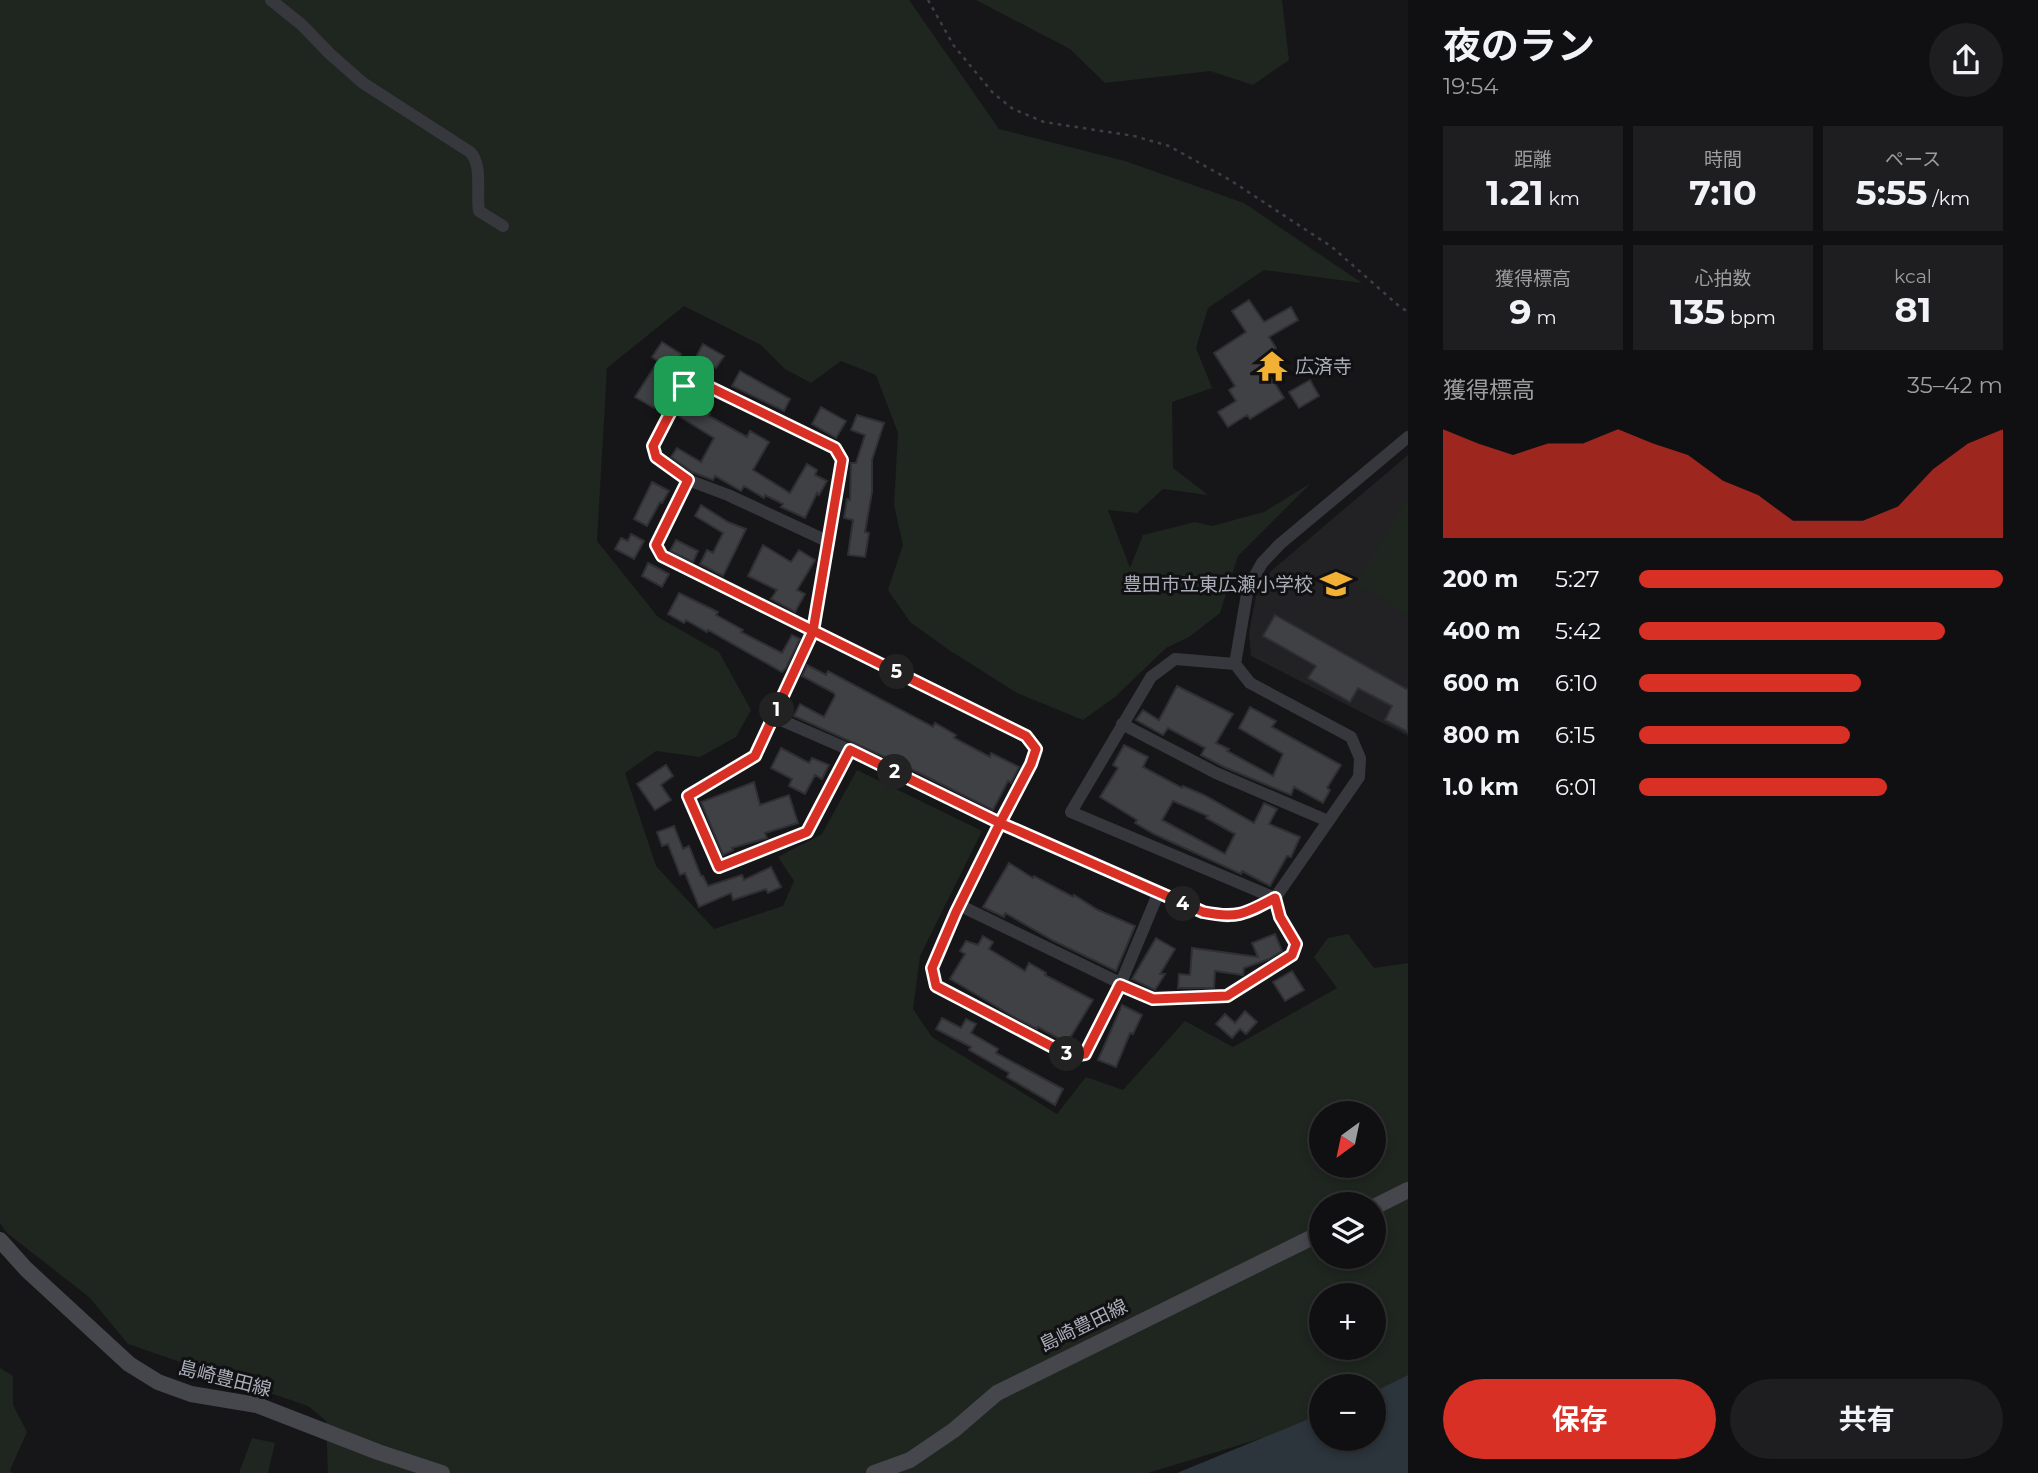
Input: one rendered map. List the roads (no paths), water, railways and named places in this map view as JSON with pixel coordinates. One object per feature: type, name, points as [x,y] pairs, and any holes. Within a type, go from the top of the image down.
[{"type":"main road","points":[[1386,1201],[1408,1190]]},
{"type":"main road","name":"島崎豊田線","points":[[874,1473],[910,1460],[954,1430],[1007,1387],[1309,1239]]},
{"type":"main road","name":"島崎豊田線","points":[[0,1240],[26,1269],[129,1364],[158,1382],[191,1394],[257,1405],[377,1452],[442,1473]]},
{"type":"street","points":[[271,0],[302,24],[363,83],[470,152],[475,157],[477,166],[480,211],[503,226]]},
{"type":"street","points":[[827,541],[728,495],[688,480],[656,457],[653,446],[684,386],[695,380],[835,448],[842,460],[813,631],[774,717],[755,756],[688,796],[719,867],[807,832],[850,750]]},
{"type":"street","points":[[1235,664],[1248,588],[1262,563],[1280,544],[1408,437]]},
{"type":"street","points":[[688,480],[656,545],[662,556],[1026,736],[1036,749],[932,968],[936,986],[1070,1056],[1085,1054],[1120,985],[1158,894]]},
{"type":"street","points":[[774,717],[1158,894],[1203,912],[1227,917],[1250,911],[1275,898],[1359,777],[1360,758],[1351,737],[1250,683],[1235,664],[1175,659],[1151,677],[1071,812],[1275,898]]},
{"type":"street","points":[[1122,724],[1216,773],[1328,821]]},
{"type":"street","points":[[961,906],[1153,999],[1227,996],[1292,955],[1296,944],[1280,917],[1275,898]]},
{"type":"place","name":"広済寺","points":[[1272,366]]},
{"type":"place","name":"豊田市立東広瀬小学校","points":[[1336,584]]}]
